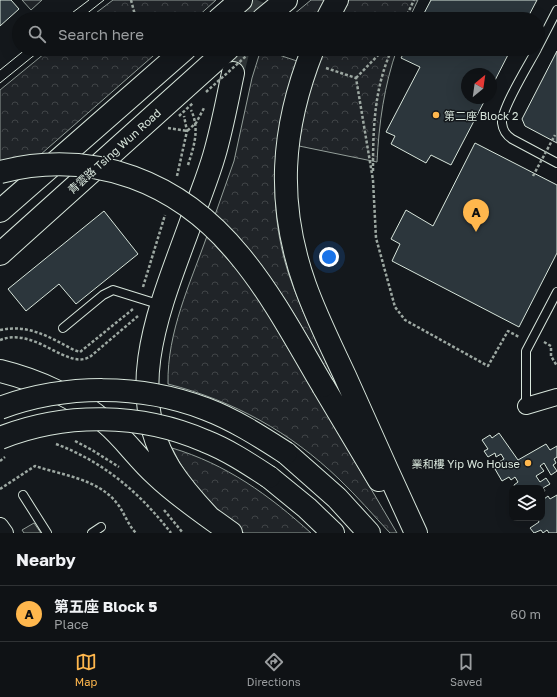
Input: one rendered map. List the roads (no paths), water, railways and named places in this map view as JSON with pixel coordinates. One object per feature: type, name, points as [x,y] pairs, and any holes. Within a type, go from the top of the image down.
[{"type":"main road","points":[[227,12],[240,0]]},
{"type":"main road","points":[[271,12],[286,0]]},
{"type":"main road","points":[[330,12],[337,0]]},
{"type":"main road","points":[[0,211],[177,56]]},
{"type":"main road","name":"青雲路 Tsing Wun Road","points":[[0,254],[220,56]]},
{"type":"main road","points":[[309,57],[297,94],[287,145],[285,188],[290,234],[298,263],[314,309],[414,533]]},
{"type":"main road","points":[[208,516],[186,492],[163,456],[152,424],[147,386],[148,365],[154,303],[214,156],[233,73]]},
{"type":"main road","points":[[0,172],[41,165],[90,166],[124,174],[152,184],[190,207],[222,235],[258,279],[275,305],[366,459],[414,533]]},
{"type":"main road","points":[[0,371],[13,374],[55,391],[106,423],[155,475],[231,533]]},
{"type":"main road","points":[[0,408],[40,397],[75,392],[110,390],[144,393],[175,400],[207,410],[243,427],[286,454],[337,498],[369,533]]},
{"type":"main road","points":[[0,438],[36,427],[68,421],[102,419],[142,422],[176,430],[206,441],[230,453],[269,477],[307,508],[333,533]]},
{"type":"street","points":[[526,406],[557,397]]},
{"type":"street","points":[[0,526],[5,533]]},
{"type":"lane","points":[[545,33],[557,10]]},
{"type":"lane","points":[[533,56],[505,110],[502,124],[507,135],[512,139],[557,162]]},
{"type":"lane","points":[[63,328],[103,295],[113,290],[154,303]]},
{"type":"lane","points":[[526,406],[526,351],[557,292]]},
{"type":"lane","points":[[23,495],[47,533]]},
{"type":"lane","points":[[92,533],[101,527]]},
{"type":"tunnel","points":[[252,12],[257,0]]},
{"type":"tunnel","points":[[233,73],[237,56]]},
{"type":"tram line","points":[[73,12],[89,0]]},
{"type":"tram line","points":[[89,12],[104,0]]},
{"type":"tram line","points":[[0,70],[17,56]]},
{"type":"tram line","points":[[0,83],[33,56]]},
{"type":"place","name":"第二座 Block 2","points":[[436,115]]},
{"type":"place","name":"第五座 Block 5","points":[[476,232]]},
{"type":"place","name":"業和樓 Yip Wo House","points":[[528,463]]}]
